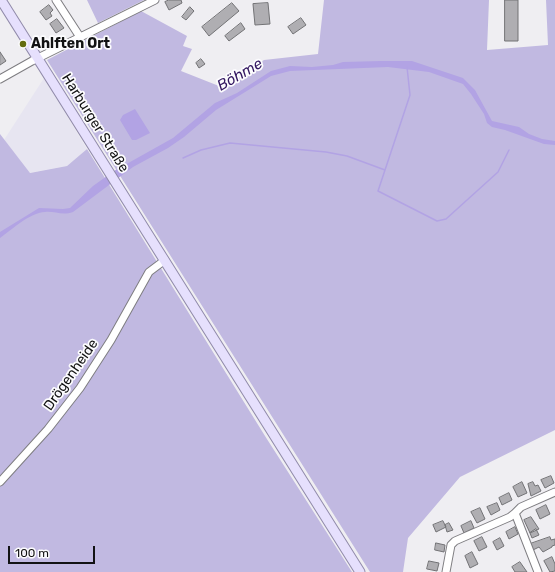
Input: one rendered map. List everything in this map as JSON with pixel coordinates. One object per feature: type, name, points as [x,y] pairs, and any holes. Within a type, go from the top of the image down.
[{"type":"main road","name":"Harburger Straße","points":[[1,0],[360,572]]},
{"type":"street","points":[[56,0],[80,37]]},
{"type":"street","points":[[0,79],[38,58],[155,0]]},
{"type":"street","name":"Drögenheide","points":[[0,482],[48,429],[80,388],[111,340],[149,272],[165,260]]},
{"type":"street","points":[[446,572],[450,545],[455,541],[510,517],[521,507],[555,492]]},
{"type":"street","points":[[515,513],[538,572]]},
{"type":"shaded area","points":[[87,0],[144,0],[98,23]]},
{"type":"shaded area","points":[[324,0],[489,0],[487,50],[548,45],[546,0],[555,0],[555,430],[460,477],[408,538],[403,572],[370,572],[47,60],[141,11],[187,36],[183,46],[192,49],[181,71],[224,88],[264,60],[318,54]]},
{"type":"shaded area","points":[[412,61],[463,78],[475,90],[492,121],[519,127],[529,134],[542,139],[555,141],[555,145],[544,144],[492,127],[487,123],[484,114],[463,84],[429,72],[388,67],[290,71],[271,76],[216,110],[184,137],[168,148],[133,167],[73,212],[65,214],[45,212],[33,215],[0,238],[0,232],[39,208],[70,208],[93,186],[114,171],[173,138],[215,103],[237,93],[271,71],[290,66],[312,67],[333,65],[343,62]]},
{"type":"shaded area","points":[[44,78],[87,149],[67,166],[29,173],[4,140]]},
{"type":"shaded area","points":[[135,109],[150,133],[136,140],[132,140],[120,120],[123,115]]},
{"type":"shaded area","points":[[0,134],[30,173],[67,166],[87,149],[265,436],[352,572],[0,572]]},
{"type":"building","points":[[169,0],[181,0],[182,3],[169,10],[165,2]]},
{"type":"building","points":[[505,0],[518,0],[518,41],[505,41]]},
{"type":"building","points":[[232,3],[239,11],[209,36],[202,27]]},
{"type":"building","points":[[268,3],[270,24],[255,25],[253,4]]},
{"type":"building","points":[[49,5],[53,10],[50,13],[52,16],[46,20],[40,12]]},
{"type":"building","points":[[190,7],[194,11],[186,20],[182,17]]},
{"type":"building","points":[[301,18],[306,25],[293,34],[288,27]]},
{"type":"building","points":[[57,19],[64,28],[56,33],[50,24]]},
{"type":"building","points":[[241,23],[245,29],[229,41],[225,36]]},
{"type":"building","points":[[0,52],[6,61],[0,65]]},
{"type":"building","points":[[201,59],[205,64],[199,68],[196,63]]},
{"type":"building","points":[[551,476],[554,483],[545,488],[541,480]]},
{"type":"building","points":[[522,482],[527,493],[518,497],[513,487]]},
{"type":"building","points":[[533,482],[535,486],[538,485],[541,491],[531,496],[528,484]]},
{"type":"building","points":[[509,493],[512,500],[502,505],[499,498]]},
{"type":"building","points":[[497,503],[500,510],[491,515],[487,507]]},
{"type":"building","points":[[546,505],[550,514],[540,519],[536,510]]},
{"type":"building","points":[[480,508],[485,519],[477,523],[471,512]]},
{"type":"building","points":[[531,517],[539,529],[530,533],[524,520]]},
{"type":"building","points":[[443,521],[446,527],[436,532],[433,525]]},
{"type":"building","points":[[471,521],[474,528],[464,533],[461,526]]},
{"type":"building","points":[[449,523],[453,530],[447,532],[445,525]]},
{"type":"building","points":[[515,527],[518,534],[509,539],[506,532]]},
{"type":"building","points":[[536,529],[539,535],[532,538],[530,533]]},
{"type":"building","points":[[482,537],[487,547],[479,551],[474,541]]},
{"type":"building","points":[[550,537],[551,540],[555,539],[555,545],[543,552],[539,547],[533,550],[530,544]]},
{"type":"building","points":[[500,538],[504,546],[497,550],[493,542]]},
{"type":"building","points":[[436,543],[445,545],[444,552],[435,550]]},
{"type":"building","points":[[472,552],[478,564],[470,568],[465,556]]},
{"type":"building","points":[[552,557],[555,564],[555,571],[550,572],[544,561]]},
{"type":"building","points":[[429,561],[439,563],[437,571],[427,569]]},
{"type":"building","points":[[520,562],[527,572],[515,572],[512,567]]},
{"type":"waterway","points":[[407,67],[410,95],[378,191],[437,221],[446,219],[498,172],[509,150]]},
{"type":"waterway","points":[[183,158],[201,150],[230,143],[326,152],[347,156],[385,170]]},
{"type":"place","name":"Ahlften Ort","points":[[23,44]]},
{"type":"water label","name":"Böhme","points":[[240,75]]}]
